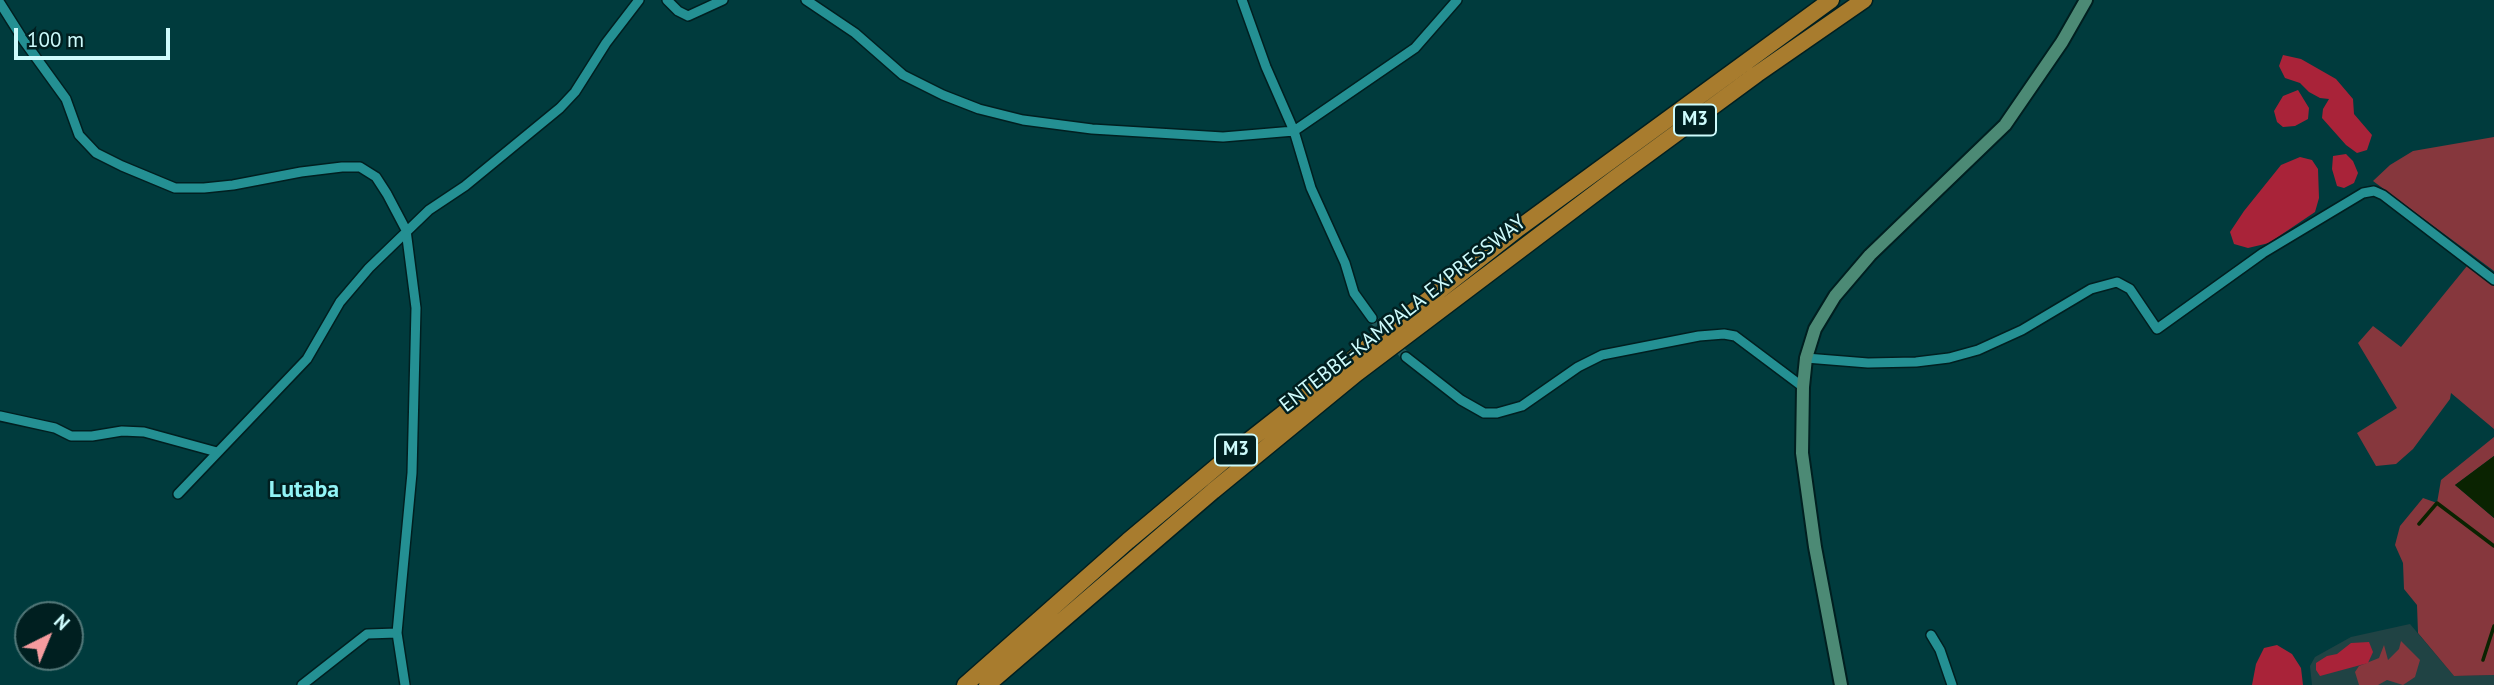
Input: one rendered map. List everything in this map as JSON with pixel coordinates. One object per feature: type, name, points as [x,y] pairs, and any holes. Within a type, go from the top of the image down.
[{"type":"highway","name":"ENTEBBE-KAMPALA EXPRESSWAY","points":[[965,685],[1138,532],[1233,453],[1519,228],[1831,0]]},
{"type":"highway","name":"ENTEBBE-KAMPALA EXPRESSWAY","points":[[987,685],[1213,491],[1357,373],[1614,179],[1864,0]]},
{"type":"main road","points":[[1841,685],[1805,490],[1802,453],[1806,358],[1815,329],[1847,281],[1885,240],[2005,125],[2062,42],[2086,0]]},
{"type":"street","points":[[178,494],[307,359],[340,302],[406,230],[501,158],[575,92],[639,0]]},
{"type":"street","points":[[667,0],[688,16],[723,0]]},
{"type":"street","points":[[806,0],[855,33],[903,75],[979,109],[1023,120],[1092,129],[1223,137],[1294,131],[1415,48],[1457,0]]},
{"type":"street","points":[[1242,0],[1266,67],[1294,131],[1311,188],[1345,263],[1354,292],[1372,318]]},
{"type":"street","points":[[0,3],[66,99],[79,135],[96,153],[135,172],[175,188],[233,185],[342,167],[360,167],[376,177],[406,230],[416,308],[412,473],[397,633],[405,685]]},
{"type":"street","points":[[1806,358],[1868,363],[1949,358],[1978,350],[2022,330],[2091,289],[2117,282],[2130,289],[2157,329],[2263,253],[2363,193],[2374,191],[2383,195],[2494,280]]},
{"type":"street","points":[[1406,357],[1461,400],[1484,413],[1497,413],[1522,406],[1578,367],[1602,355],[1699,336],[1735,336],[1803,387]]},
{"type":"street","points":[[0,416],[55,428],[71,436],[122,431],[144,432],[217,452]]},
{"type":"street","points":[[302,685],[367,634],[397,633]]},
{"type":"street","points":[[1931,635],[1940,650],[1952,685]]},
{"type":"shaded area","points":[[2283,55],[2301,59],[2336,79],[2353,99],[2354,114],[2372,135],[2367,150],[2357,153],[2346,145],[2322,118],[2323,109],[2329,99],[2320,98],[2300,83],[2285,78],[2279,66]]},
{"type":"shaded area","points":[[2298,90],[2309,108],[2308,119],[2295,126],[2283,127],[2277,122],[2274,111],[2283,96]]},
{"type":"shaded area","points":[[2494,137],[2494,271],[2373,181],[2390,165],[2413,151]]},
{"type":"shaded area","points":[[2346,154],[2353,161],[2358,173],[2354,183],[2344,188],[2337,186],[2332,169],[2333,156]]},
{"type":"shaded area","points":[[2300,157],[2312,160],[2318,169],[2319,198],[2315,212],[2269,243],[2248,248],[2234,244],[2230,232],[2244,211],[2281,165]]},
{"type":"shaded area","points":[[2467,266],[2494,285],[2494,429],[2451,393],[2450,399],[2413,449],[2396,464],[2376,466],[2357,433],[2397,408],[2358,343],[2373,326],[2401,347]]},
{"type":"shaded area","points":[[2494,437],[2494,456],[2455,485],[2494,518],[2494,675],[2454,676],[2418,633],[2417,605],[2404,589],[2403,563],[2395,545],[2400,526],[2423,498],[2437,503],[2441,480]]},
{"type":"shaded area","points":[[2494,456],[2494,518],[2455,485]]},
{"type":"shaded area","points":[[2410,624],[2454,676],[2494,675],[2494,685],[2312,685],[2310,666],[2315,657],[2351,637]]},
{"type":"shaded area","points":[[2401,641],[2420,660],[2415,677],[2403,685],[2387,680],[2378,685],[2359,685],[2355,672],[2359,666],[2379,658],[2384,645],[2388,660],[2399,649]]},
{"type":"shaded area","points":[[2369,642],[2373,652],[2368,663],[2320,676],[2316,670],[2316,663],[2327,656],[2337,654],[2351,643]]},
{"type":"shaded area","points":[[2277,645],[2292,654],[2301,668],[2303,685],[2252,685],[2256,664],[2264,648]]},
{"type":"waterway","points":[[2419,524],[2437,503],[2494,546]]},
{"type":"waterway","points":[[2483,660],[2494,626]]},
{"type":"tunnel","points":[[1372,318],[1406,357]]},
{"type":"district","name":"Lutaba","points":[[304,490]]}]
